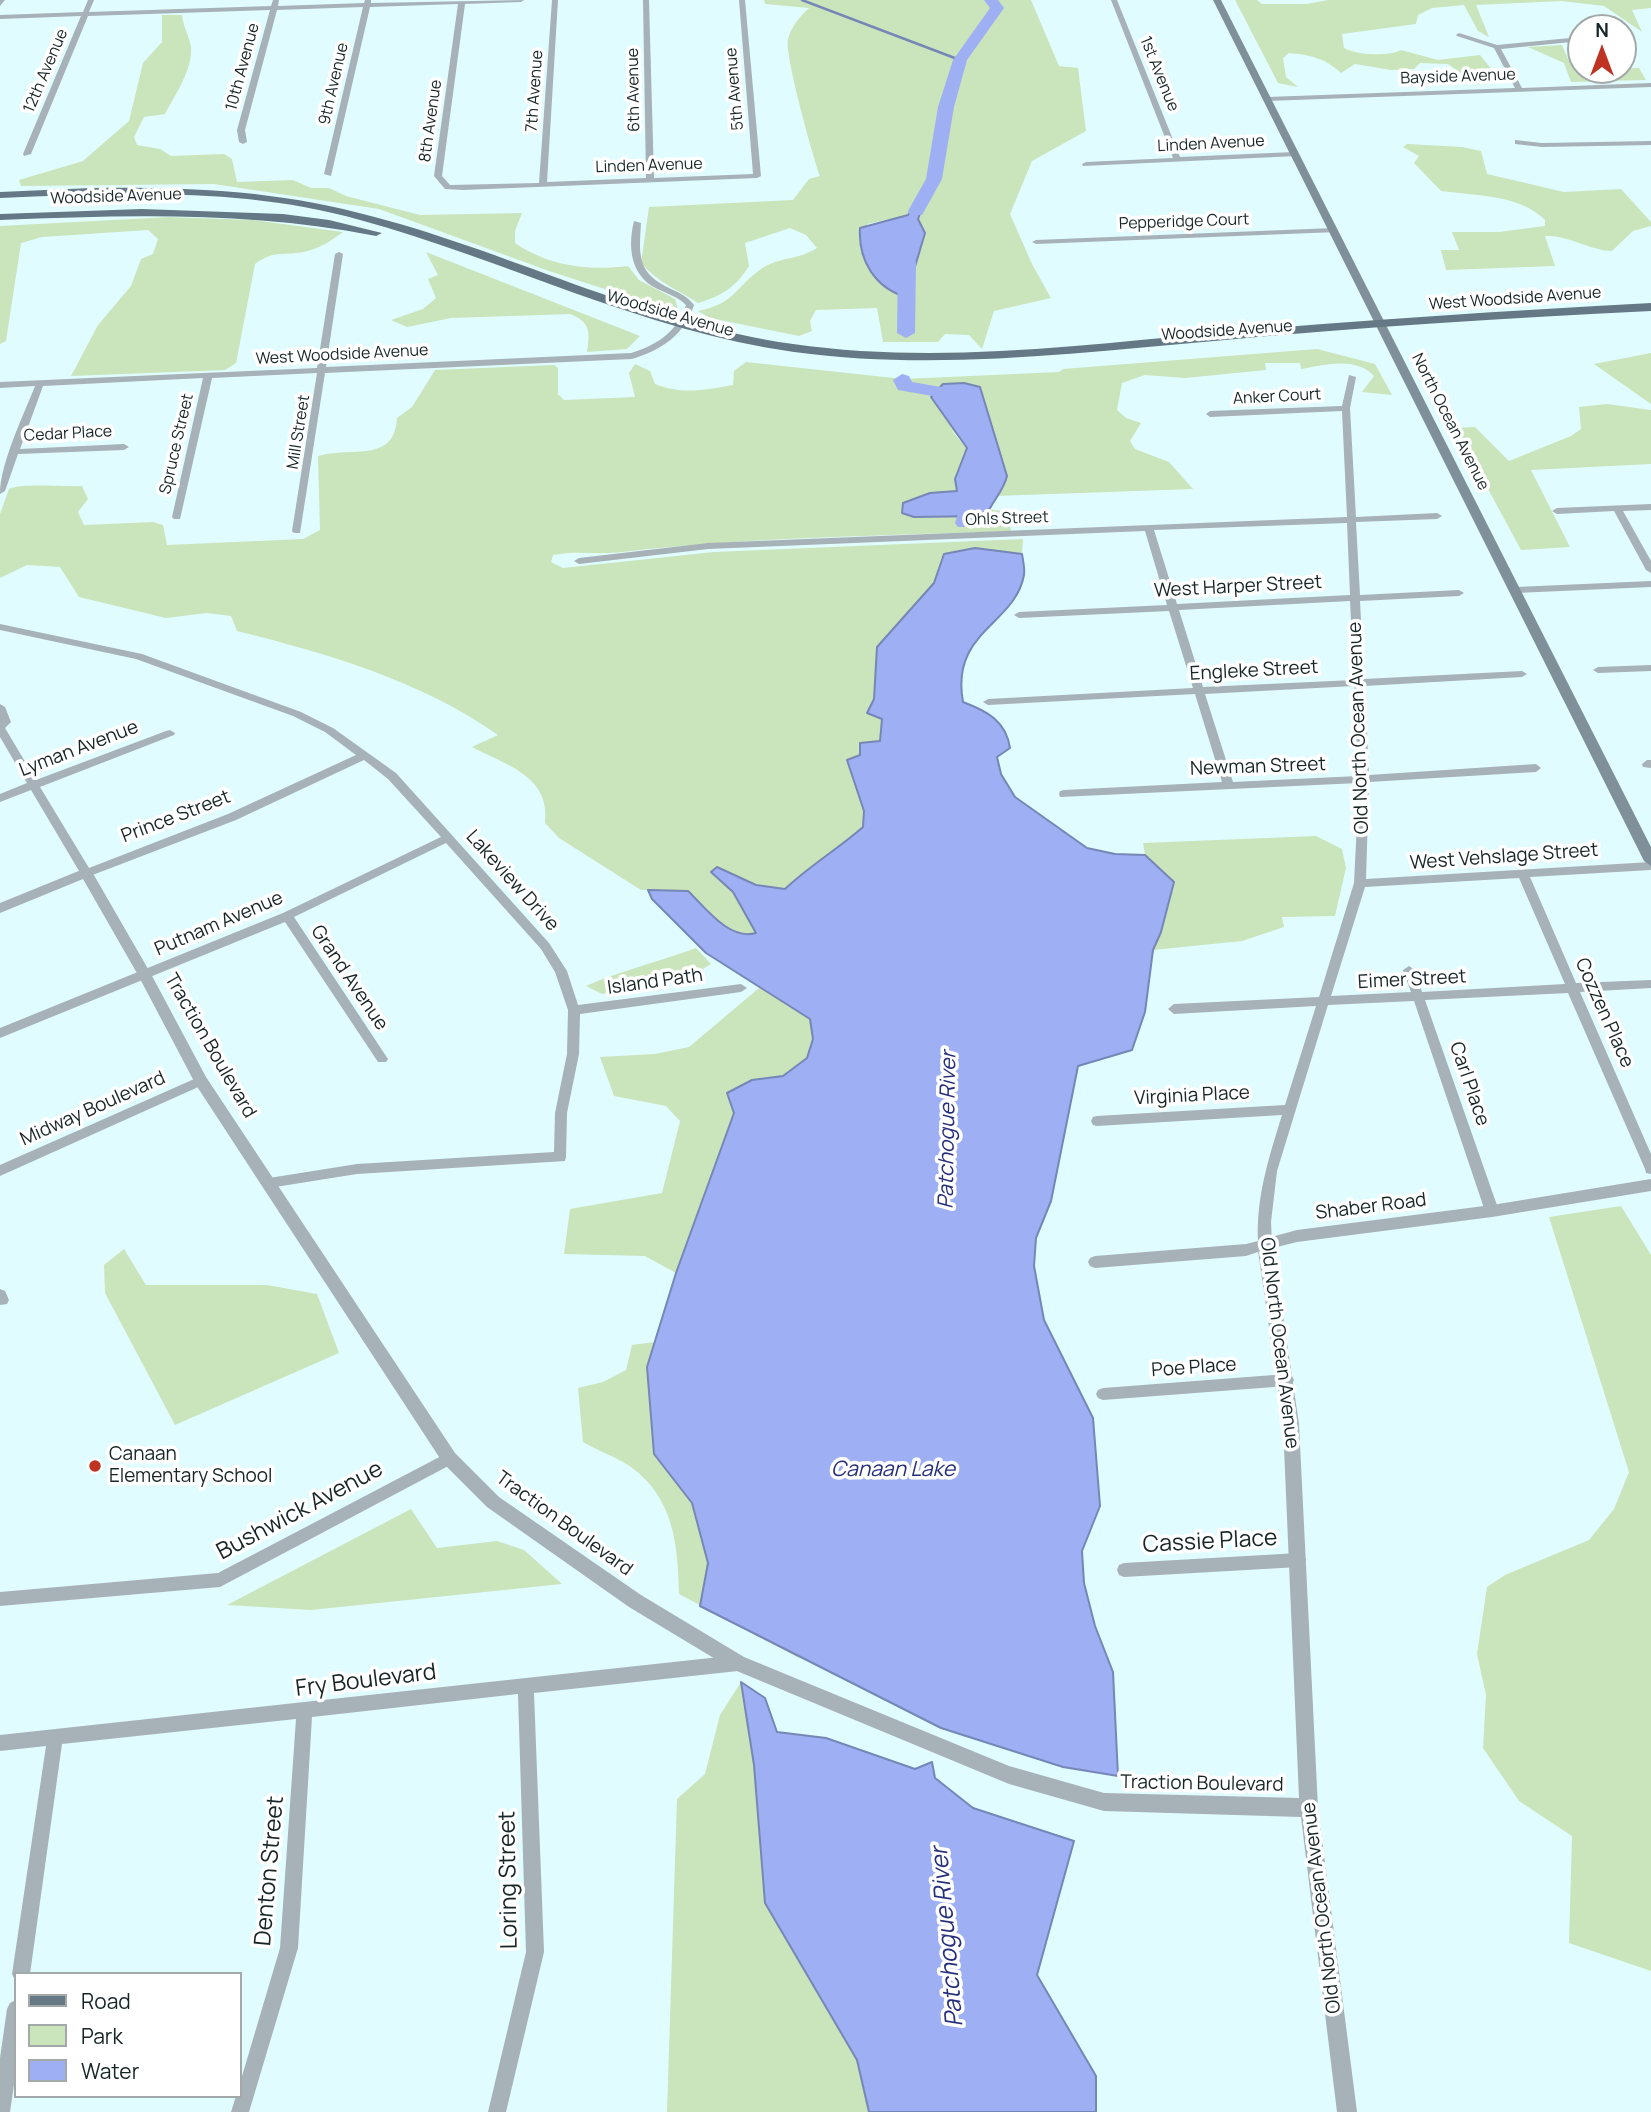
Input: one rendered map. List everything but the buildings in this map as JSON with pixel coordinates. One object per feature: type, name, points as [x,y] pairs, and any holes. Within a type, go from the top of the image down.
[{"type":"main road","name":"North Ocean Avenue","points":[[1217,0],[1651,863]]},
{"type":"main road","name":"Woodside Avenue","points":[[0,195],[166,190],[298,202],[386,224],[677,330]]},
{"type":"main road","name":"Woodside Avenue","points":[[0,217],[193,210],[261,214],[324,222],[414,243],[740,350],[803,360],[929,367],[1384,330]]},
{"type":"main road","name":"West Woodside Avenue","points":[[1384,330],[1651,307]]},
{"type":"main road","name":"West Woodside Avenue","points":[[1384,330],[1651,316]]},
{"type":"street","name":"12th Avenue","points":[[27,154],[91,0]]},
{"type":"street","points":[[179,12],[183,0]]},
{"type":"street","points":[[0,17],[179,12],[275,4],[521,0]]},
{"type":"street","name":"7th Avenue","points":[[543,184],[555,0]]},
{"type":"street","name":"6th Avenue","points":[[646,0],[650,180]]},
{"type":"street","name":"5th Avenue","points":[[742,0],[757,176]]},
{"type":"street","name":"1st Avenue","points":[[1114,0],[1177,159]]},
{"type":"street","name":"8th Avenue","points":[[462,1],[438,176],[447,187],[543,184]]},
{"type":"street","name":"9th Avenue","points":[[328,174],[367,3]]},
{"type":"street","name":"10th Avenue","points":[[243,142],[240,133],[275,4]]},
{"type":"street","points":[[1459,35],[1497,47],[1567,40]]},
{"type":"street","points":[[1497,47],[1519,89]]},
{"type":"street","name":"Bayside Avenue","points":[[1266,99],[1651,85]]},
{"type":"street","points":[[1518,142],[1542,145],[1651,142]]},
{"type":"street","name":"Linden Avenue","points":[[1086,164],[1294,154]]},
{"type":"street","name":"Linden Avenue","points":[[543,184],[757,176]]},
{"type":"street","points":[[636,223],[635,261],[644,279],[687,301],[689,309],[677,330]]},
{"type":"street","name":"Pepperidge Court","points":[[1036,242],[1334,230]]},
{"type":"street","name":"Mill Street","points":[[298,531],[339,254]]},
{"type":"street","name":"West Woodside Avenue","points":[[0,385],[622,358],[649,351],[677,330]]},
{"type":"street","name":"Spruce Street","points":[[177,517],[208,377]]},
{"type":"street","name":"Old North Ocean Avenue","points":[[1347,2112],[1309,1808],[1299,1560],[1287,1380],[1272,1310],[1265,1244],[1266,1201],[1289,1110],[1360,883],[1364,780],[1354,520],[1346,408],[1352,377]]},
{"type":"street","points":[[0,491],[40,383]]},
{"type":"street","name":"Anker Court","points":[[1210,414],[1346,408]]},
{"type":"street","name":"Cedar Place","points":[[13,452],[124,447]]},
{"type":"street","points":[[1557,511],[1651,507]]},
{"type":"street","points":[[1617,509],[1651,570]]},
{"type":"street","name":"Ohls Street","points":[[579,561],[708,546],[1149,530],[1437,516]]},
{"type":"street","points":[[1149,530],[1228,784]]},
{"type":"street","points":[[1516,590],[1651,584]]},
{"type":"street","name":"West Harper Street","points":[[1019,615],[1458,593]]},
{"type":"street","name":"Lakeview Drive","points":[[0,627],[138,656],[298,714],[329,730],[392,776],[545,946],[561,971],[573,1010],[573,1054],[561,1113],[560,1157],[357,1169],[269,1183]]},
{"type":"street","points":[[1598,670],[1651,668]]},
{"type":"street","name":"Engleke Street","points":[[988,702],[1522,674]]},
{"type":"street","name":"Traction Boulevard","points":[[0,707],[7,717],[0,728],[145,974],[201,1081],[449,1458],[493,1502],[635,1601],[738,1663],[1009,1775],[1104,1802],[1309,1808]]},
{"type":"street","name":"Lyman Avenue","points":[[0,798],[170,733]]},
{"type":"street","name":"Prince Street","points":[[0,908],[232,817],[364,756]]},
{"type":"street","name":"Newman Street","points":[[1065,794],[1228,784],[1364,780],[1536,768]]},
{"type":"street","name":"Putnam Avenue","points":[[0,1033],[287,916],[448,838]]},
{"type":"street","name":"West Vehslage Street","points":[[1360,883],[1424,881],[1651,863]]},
{"type":"street","name":"Cozzen Place","points":[[1522,872],[1651,1169]]},
{"type":"street","name":"Grand Avenue","points":[[287,916],[382,1059]]},
{"type":"street","name":"Carl Place","points":[[1409,970],[1492,1211]]},
{"type":"street","name":"Eimer Street","points":[[1174,1009],[1651,984]]},
{"type":"street","name":"Island Path","points":[[573,1010],[741,988]]},
{"type":"street","name":"Midway Boulevard","points":[[0,1171],[201,1081]]},
{"type":"street","name":"Virginia Place","points":[[1097,1121],[1289,1110]]},
{"type":"street","name":"Shaber Road","points":[[1095,1262],[1246,1250],[1297,1236],[1492,1211],[1651,1185]]},
{"type":"street","name":"Poe Place","points":[[1103,1394],[1287,1380]]},
{"type":"street","name":"Bushwick Avenue","points":[[0,1599],[220,1580],[449,1458]]},
{"type":"street","name":"Cassie Place","points":[[1124,1570],[1299,1560]]},
{"type":"street","name":"Fry Boulevard","points":[[0,1743],[738,1663]]},
{"type":"street","name":"Loring Street","points":[[497,2112],[535,1952],[526,1685]]},
{"type":"street","name":"Denton Street","points":[[240,2112],[289,1948],[304,1711]]},
{"type":"street","points":[[21,1972],[55,1738]]},
{"type":"street","points":[[1,2112],[14,2023]]},
{"type":"green space","points":[[764,0],[1031,0],[1059,66],[1078,68],[1086,131],[1032,161],[1010,214],[1032,264],[1051,298],[994,311],[982,349],[969,335],[945,334],[938,342],[883,342],[877,308],[816,310],[810,321],[812,331],[799,336],[710,318],[698,311],[720,304],[768,265],[817,248],[806,235],[790,228],[745,243],[749,266],[739,280],[728,290],[698,303],[660,280],[641,263],[649,207],[793,200],[809,179],[820,176],[800,106],[788,48],[791,30],[809,8],[765,4]],"holes":[[[931,184],[917,219],[912,281],[867,224],[908,215]]]},
{"type":"green space","points":[[1235,0],[1257,0],[1262,4],[1307,4],[1328,0],[1651,0],[1651,8],[1632,10],[1634,14],[1616,14],[1604,6],[1562,1],[1476,5],[1489,37],[1478,31],[1464,5],[1432,8],[1418,15],[1416,24],[1342,34],[1344,48],[1357,52],[1388,54],[1401,50],[1438,60],[1480,55],[1502,82],[1476,84],[1448,64],[1420,63],[1414,69],[1391,70],[1355,64],[1341,73],[1317,58],[1289,53],[1283,58],[1286,77],[1298,87],[1278,83]]},
{"type":"green space","points":[[162,15],[182,15],[191,55],[182,82],[165,114],[144,117],[134,137],[137,145],[160,149],[171,156],[224,154],[232,159],[237,182],[293,180],[311,188],[329,188],[346,196],[420,215],[522,213],[515,231],[515,243],[541,257],[569,265],[599,268],[628,266],[639,280],[675,299],[679,313],[549,271],[379,209],[214,184],[21,186],[19,180],[83,161],[129,121],[143,63],[162,42]]},
{"type":"green space","points":[[1562,45],[1567,57],[1567,71],[1564,63],[1528,47]]},
{"type":"green space","points":[[1637,68],[1639,68],[1646,80],[1637,80]]},
{"type":"green space","points":[[1407,144],[1462,147],[1481,151],[1487,174],[1564,192],[1621,189],[1651,222],[1651,226],[1633,231],[1612,251],[1545,236],[1555,266],[1446,270],[1441,250],[1459,250],[1452,232],[1499,232],[1545,226],[1545,220],[1535,211],[1510,201],[1441,191],[1414,163],[1419,156],[1403,147]]},
{"type":"green space","points":[[170,217],[253,220],[343,232],[314,249],[273,255],[255,264],[236,363],[225,370],[71,376],[98,325],[131,286],[141,259],[153,254],[158,239],[148,230],[42,237],[21,243],[6,341],[0,344],[0,226]]},
{"type":"green space","points":[[426,252],[640,336],[627,349],[587,352],[588,329],[582,321],[570,314],[451,318],[407,327],[391,320],[423,309],[436,298],[428,279],[438,275]]},
{"type":"green space","points":[[1317,349],[1375,364],[1392,395],[1362,392],[1374,376],[1367,370],[1349,364],[1301,369],[1300,363],[1265,363],[1266,370],[1185,378],[1145,375],[1122,383],[1117,410],[1126,418],[1141,423],[1130,441],[1135,449],[1169,462],[1193,489],[995,496],[1005,484],[949,427],[967,449],[957,492],[930,493],[914,517],[986,516],[989,509],[1008,512],[1011,531],[767,540],[613,553],[553,555],[551,562],[563,568],[714,552],[1023,539],[1022,554],[975,548],[944,554],[934,583],[877,647],[874,699],[867,713],[882,719],[799,1658],[679,1594],[675,1541],[665,1508],[656,1493],[631,1467],[583,1442],[578,1388],[603,1382],[626,1370],[632,1345],[655,1342],[676,1273],[645,1256],[564,1254],[570,1209],[662,1193],[680,1121],[666,1106],[614,1096],[600,1057],[655,1054],[689,1047],[759,988],[706,953],[652,899],[648,890],[641,890],[559,838],[545,823],[545,807],[534,783],[512,767],[472,747],[498,735],[438,699],[339,659],[237,631],[231,616],[207,613],[166,618],[79,597],[60,567],[27,565],[0,578],[0,514],[9,489],[82,486],[88,499],[78,512],[84,525],[153,522],[163,525],[167,545],[303,539],[320,530],[318,456],[380,448],[394,432],[397,418],[412,407],[435,370],[554,365],[558,368],[558,394],[564,400],[635,397],[629,373],[635,364],[650,371],[655,384],[675,390],[694,390],[733,385],[734,371],[746,362],[903,379],[1059,372],[1063,369]]},
{"type":"green space","points":[[1651,353],[1651,404],[1594,364]]},
{"type":"green space","points":[[1607,404],[1651,410],[1651,464],[1531,470],[1570,547],[1521,550],[1455,428],[1475,427],[1509,461],[1571,436],[1581,429],[1579,407]]},
{"type":"green space","points":[[1316,836],[1342,849],[1346,868],[1335,916],[1282,917],[1284,927],[1242,941],[1153,950],[1161,932],[1174,882],[1145,855],[1143,843]]},
{"type":"green space","points":[[696,948],[711,964],[684,980],[602,994],[586,986],[613,975]]},
{"type":"green space","points":[[1621,1206],[1651,1255],[1651,1971],[1569,1943],[1572,1836],[1519,1801],[1483,1748],[1486,1695],[1477,1654],[1487,1587],[1505,1575],[1589,1540],[1614,1509],[1629,1472],[1549,1217]]},
{"type":"green space","points":[[124,1249],[146,1285],[267,1285],[317,1294],[339,1353],[175,1425],[105,1293],[104,1265]]},
{"type":"green space","points":[[411,1509],[437,1548],[497,1541],[524,1550],[562,1584],[311,1610],[227,1605]]},
{"type":"green space","points":[[741,1682],[754,1765],[765,1903],[857,2060],[869,2112],[667,2112],[677,1799],[705,1774],[720,1715]]},
{"type":"water","points":[[933,181],[918,219],[925,233],[906,297],[885,287],[871,271],[862,251],[860,228],[908,215]]},
{"type":"water","points":[[964,383],[980,387],[1007,476],[1003,486],[986,516],[914,517],[902,513],[903,503],[930,493],[957,491],[955,479],[967,448],[931,397],[943,384]]},
{"type":"water","name":"Canaan Lake","points":[[975,548],[1022,554],[1024,564],[1024,575],[1018,592],[1009,606],[974,644],[966,659],[962,678],[963,702],[994,718],[1008,739],[1010,748],[997,757],[1001,774],[1015,797],[1087,848],[1115,854],[1145,855],[1174,882],[1161,932],[1153,950],[1145,1012],[1132,1050],[1078,1066],[1051,1201],[1036,1238],[1034,1266],[1044,1320],[1093,1418],[1100,1506],[1082,1551],[1084,1583],[1095,1626],[1113,1672],[1118,1776],[1063,1767],[941,1728],[700,1606],[708,1563],[692,1503],[654,1454],[647,1367],[676,1273],[734,1113],[727,1093],[752,1080],[783,1076],[807,1058],[813,1039],[810,1019],[706,953],[652,899],[648,890],[688,891],[727,927],[736,932],[756,933],[733,892],[711,872],[717,867],[756,885],[785,889],[863,827],[864,811],[847,760],[860,755],[860,743],[880,741],[882,719],[867,713],[874,699],[877,647],[934,583],[944,554]]},
{"type":"water","points":[[741,1682],[765,1698],[777,1732],[826,1738],[915,1769],[932,1762],[935,1778],[973,1808],[1074,1841],[1037,1975],[1096,2076],[1096,2112],[869,2112],[857,2060],[765,1903],[754,1765]]},
{"type":"waterway","points":[[802,0],[960,60]]},
{"type":"waterway","name":"Patchogue River","points":[[916,211],[934,179],[946,107],[960,60],[997,8],[991,0]]},
{"type":"waterway","name":"Patchogue River","points":[[906,333],[907,262]]},
{"type":"waterway","name":"Patchogue River","points":[[902,380],[905,386],[951,394],[959,411]]},
{"type":"waterway","name":"Patchogue River","points":[[965,523],[978,482]]},
{"type":"place","name":"Canaan Elementary School","points":[[95,1466]]}]
